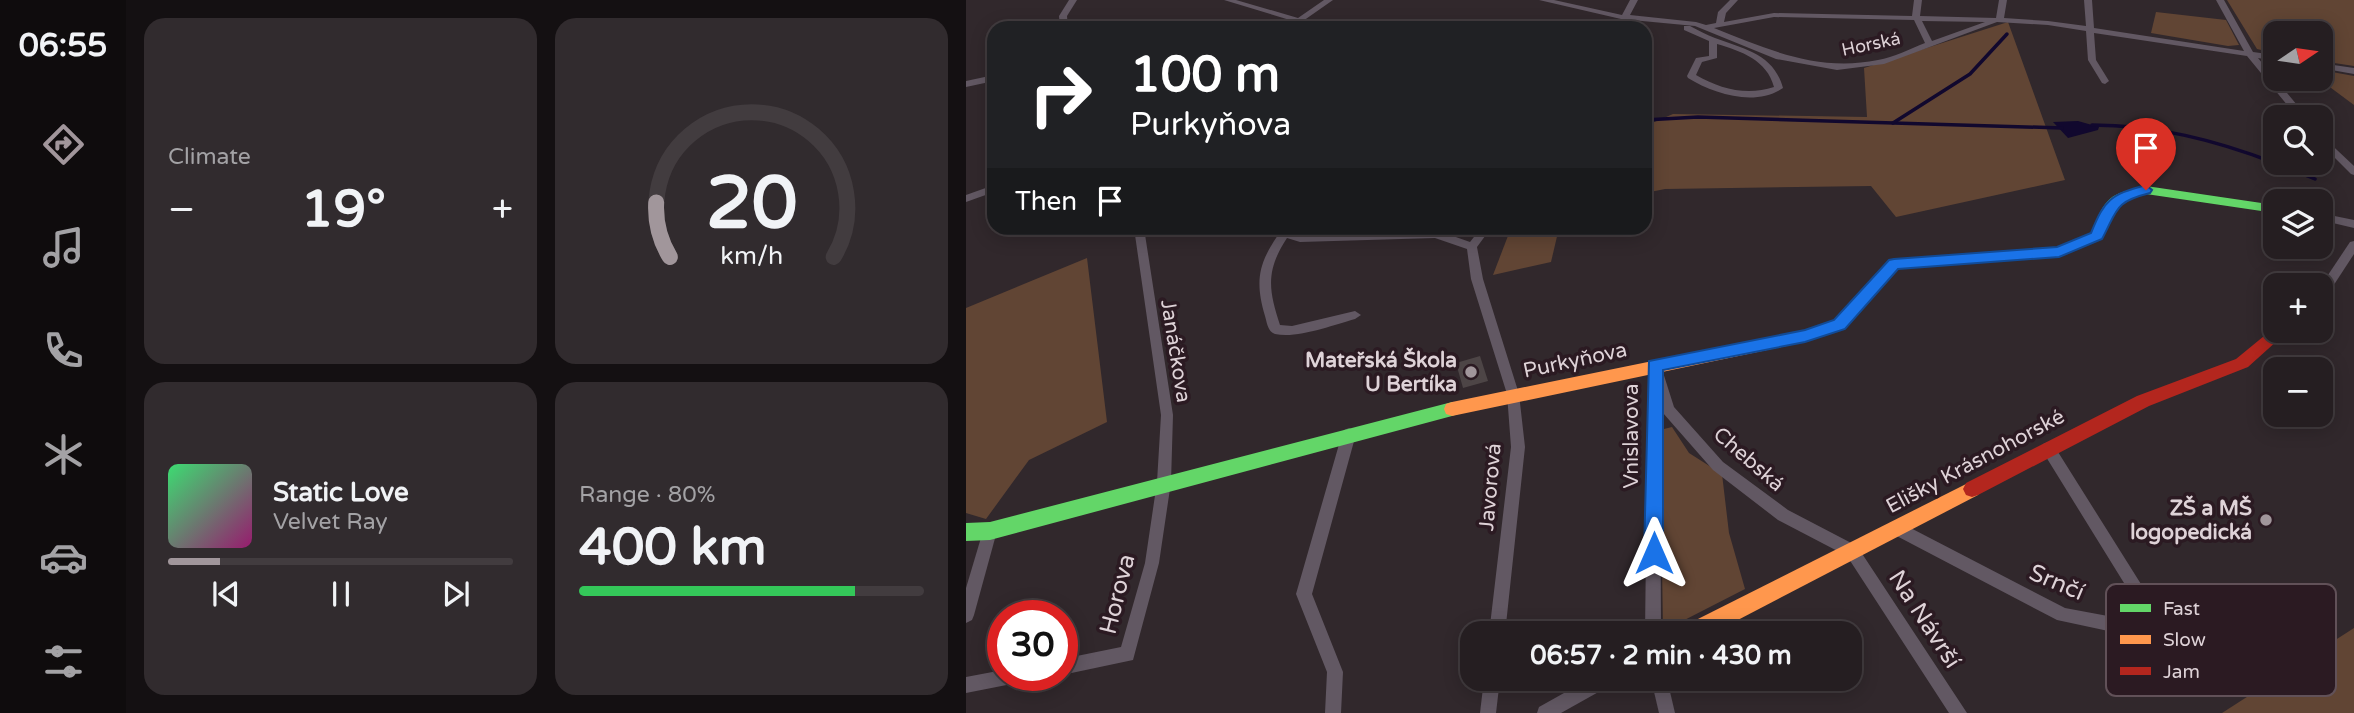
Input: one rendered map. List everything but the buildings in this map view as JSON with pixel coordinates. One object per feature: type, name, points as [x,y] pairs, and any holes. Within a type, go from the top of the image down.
[{"type":"street","points":[[1063,21],[1063,16],[1073,0]]},
{"type":"street","points":[[1228,0],[1297,20],[1329,0]]},
{"type":"street","name":"Horská","points":[[1543,0],[1623,17],[1709,27],[1779,57],[1820,66],[1862,66],[2000,20]]},
{"type":"street","points":[[1619,21],[1634,0]]},
{"type":"street","points":[[1720,25],[1722,12],[1734,0]]},
{"type":"street","points":[[1918,0],[1916,16],[1930,45]]},
{"type":"street","points":[[2000,20],[2003,0]]},
{"type":"street","points":[[2088,0],[2092,60],[2105,81]]},
{"type":"street","points":[[2220,0],[2250,54],[2292,105]]},
{"type":"street","name":"Horská","points":[[1709,27],[1774,15],[1916,16],[2000,20],[2089,29],[2263,56]]},
{"type":"street","name":"Horská","points":[[1680,22],[1684,27],[1733,46],[1768,65],[1779,88],[1760,94],[1731,92],[1707,87],[1691,76],[1699,60],[1713,58],[1713,40]]},
{"type":"street","points":[[2333,67],[2354,71]]},
{"type":"street","points":[[966,84],[987,80]]},
{"type":"street","points":[[2333,150],[2354,172]]},
{"type":"street","name":"Purkyňova","points":[[966,532],[990,531],[1164,482],[1513,394],[1805,336],[1839,324],[1894,264],[2059,252],[2097,236],[2109,206],[2124,195],[2146,190],[2263,207]]},
{"type":"street","points":[[966,199],[987,191]]},
{"type":"street","points":[[2333,219],[2354,224]]},
{"type":"street","name":"Janáčkova","points":[[1140,235],[1167,415],[1164,482]]},
{"type":"street","points":[[1284,235],[1268,257],[1263,290],[1275,329],[1292,330],[1354,315]]},
{"type":"street","points":[[1291,235],[1300,238],[1402,235]]},
{"type":"street","points":[[1439,235],[1472,247],[1481,235]]},
{"type":"street","points":[[2333,277],[2354,245]]},
{"type":"street","name":"Javorová","points":[[1472,247],[1478,279],[1513,394],[1518,447],[1498,621]]},
{"type":"street","name":"Elišky Krásnohorské","points":[[1715,621],[2143,401],[2242,363],[2266,343]]},
{"type":"street","name":"Chebská","points":[[1654,366],[1668,409],[1718,466],[1783,515],[1852,551]]},
{"type":"street","name":"Vnislavova","points":[[1653,621],[1654,366]]},
{"type":"street","points":[[1333,713],[1335,672],[1304,594],[1349,434]]},
{"type":"street","name":"Srnčí","points":[[2048,448],[2133,584]]},
{"type":"street","name":"Horova","points":[[1078,664],[1127,654],[1152,563],[1164,482]]},
{"type":"street","name":"Srnčí","points":[[1896,528],[2063,615],[2106,623]]},
{"type":"street","points":[[966,615],[990,531]]},
{"type":"street","name":"Na Návrší","points":[[1852,551],[1959,713]]},
{"type":"street","points":[[966,685],[987,681]]},
{"type":"street","points":[[1488,713],[1491,691]]},
{"type":"street","points":[[1545,713],[1584,691]]},
{"type":"street","points":[[1662,691],[1667,713]]},
{"type":"shaded area","points":[[2227,0],[2354,0],[2354,66],[2333,63],[2333,21],[2263,21],[2263,50],[2257,49]]},
{"type":"shaded area","points":[[2156,12],[2226,20],[2239,45],[2228,46],[2151,33]]},
{"type":"shaded area","points":[[2008,22],[2065,180],[1896,217],[1871,186],[1665,189],[1652,192],[1652,123],[1673,114],[1867,117],[1864,68]]},
{"type":"shaded area","points":[[2333,72],[2354,76],[2354,105],[2333,89]]},
{"type":"shaded area","points":[[2078,121],[2099,127],[2098,130],[2068,138],[2053,122]]},
{"type":"shaded area","points":[[1508,235],[1557,235],[1551,262],[1493,275]]},
{"type":"shaded area","points":[[1087,258],[1107,422],[1029,460],[986,519],[966,513],[966,308]]},
{"type":"shaded area","points":[[1672,427],[1689,453],[1722,474],[1729,533],[1745,589],[1683,621],[1663,621],[1660,430]]},
{"type":"shaded area","points":[[2354,628],[2354,713],[2222,713],[2248,696],[2336,696],[2336,640]]},
{"type":"waterway","points":[[1893,123],[1970,74],[2007,34]]},
{"type":"waterway","points":[[1652,120],[1698,117],[1893,123]]},
{"type":"waterway","points":[[1893,123],[2062,128]]},
{"type":"waterway","points":[[2092,125],[2185,135],[2263,159]]},
{"type":"waterway","points":[[2305,175],[2315,179]]},
{"type":"traffic: fast","points":[[1872,288],[1894,264],[2059,252],[2097,236],[2109,206],[2124,195],[2146,190],[2263,207]]},
{"type":"traffic: fast","points":[[966,532],[990,531],[1452,409]]},
{"type":"traffic: slow","points":[[1452,409],[1805,336],[1840,324],[1872,288]]},
{"type":"traffic: slow","points":[[1714,621],[1972,489]]},
{"type":"traffic: jam","points":[[1972,489],[2143,401],[2242,363],[2266,343]]},
{"type":"place","name":"Mateřská Škola U Bertíka","points":[[1471,372]]},
{"type":"place","name":"ZŠ a MŠ logopedická","points":[[2266,520]]},
{"type":"route","points":[[1654,553],[1654,366],[1805,336],[1839,324],[1894,264],[2059,252],[2097,236],[2109,206],[2124,195],[2146,190]]}]
